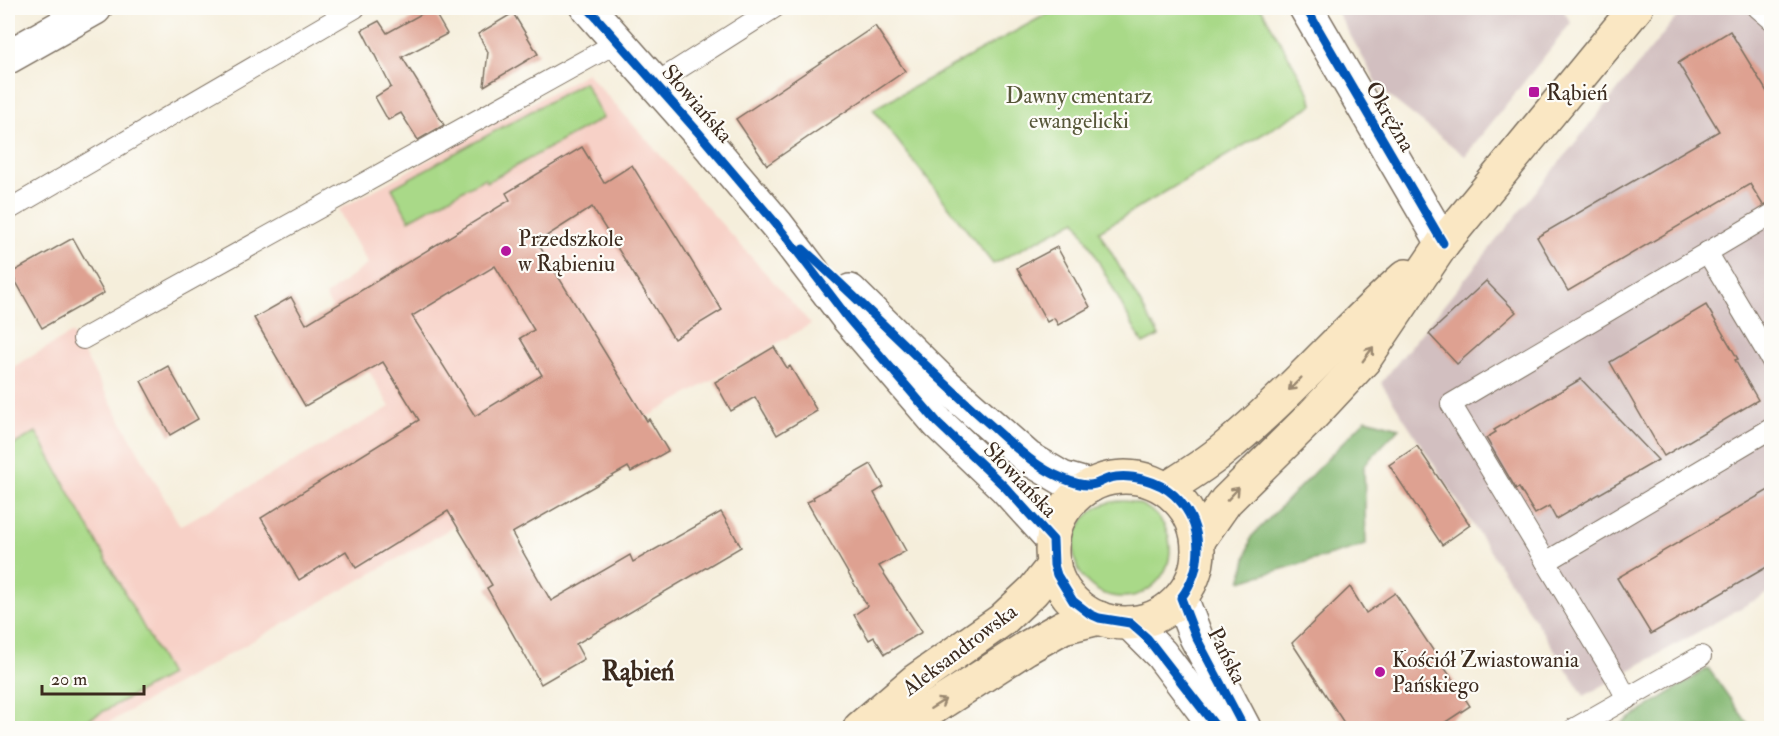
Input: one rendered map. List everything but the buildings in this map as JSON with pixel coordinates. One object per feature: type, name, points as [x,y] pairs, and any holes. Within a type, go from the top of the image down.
[{"type":"main road","points":[[1198,541],[1226,501],[1308,420],[1364,360],[1443,243],[1636,8]]},
{"type":"main road","points":[[1166,489],[1222,451],[1247,429],[1294,386],[1368,309],[1443,243]]},
{"type":"main road","points":[[1134,477],[1166,489],[1188,511],[1198,541],[1198,561],[1192,581],[1181,598],[1158,616],[1115,620],[1090,614],[1067,594],[1054,553],[1061,514],[1069,503],[1090,486],[1112,478],[1134,477]]},
{"type":"main road","name":"Aleksandrowska","points":[[860,729],[915,681],[1002,620],[1033,591],[1054,553]]},
{"type":"main road","name":"Aleksandrowska","points":[[885,729],[930,710],[1063,627],[1115,620]]},
{"type":"street","points":[[8,57],[95,8]]},
{"type":"street","name":"Słowiańska","points":[[588,8],[656,83],[777,225],[848,318],[938,423],[1005,487],[1054,553]]},
{"type":"street","name":"Okrężna","points":[[1306,8],[1443,243]]},
{"type":"street","name":"Słowiańska","points":[[777,225],[854,294],[942,382],[1028,458],[1062,478],[1090,486]]},
{"type":"street","name":"Pańska","points":[[1181,598],[1196,637],[1244,729]]},
{"type":"street","points":[[1115,620],[1161,654],[1217,729]]},
{"type":"lane","points":[[8,210],[355,8]]},
{"type":"lane","points":[[656,83],[774,8]]},
{"type":"lane","points":[[1758,8],[1772,20]]},
{"type":"lane","points":[[83,339],[618,42]]},
{"type":"lane","points":[[1627,699],[1451,404],[1772,214]]},
{"type":"lane","points":[[1707,252],[1772,361]]},
{"type":"lane","points":[[1546,562],[1772,428]]},
{"type":"lane","points":[[1575,729],[1701,656]]},
{"type":"shaded area","points":[[1335,8],[1562,8],[1571,23],[1465,156],[1381,90]]},
{"type":"shaded area","points":[[1684,8],[1771,8],[1771,591],[1584,696],[1381,383]]},
{"type":"shaded area","points":[[587,73],[811,324],[99,728],[8,728],[8,370],[72,333],[180,526],[390,407],[325,296],[368,264],[338,210]]},
{"type":"green space","name":"Dawny cmentarz ewangelicki","points":[[1058,8],[1261,8],[1310,94],[1312,105],[1099,231],[1159,336],[1143,344],[1076,220],[993,264],[873,109]]},
{"type":"green space","points":[[584,82],[603,118],[487,182],[485,178],[409,220],[392,188]]},
{"type":"green space","points":[[1366,419],[1399,428],[1364,465],[1366,545],[1241,581],[1251,537]]},
{"type":"green space","points":[[36,432],[170,675],[73,728],[8,728],[8,448]]},
{"type":"green space","points":[[1122,501],[1140,504],[1156,515],[1167,531],[1170,549],[1167,567],[1156,583],[1140,594],[1122,597],[1104,594],[1088,583],[1077,567],[1074,549],[1077,531],[1088,515],[1104,504]]},
{"type":"green space","points":[[1708,668],[1751,728],[1615,728]]},
{"type":"cycle path","points":[[588,8],[777,225],[848,318],[938,423],[1005,487],[1053,540],[1054,565],[1057,575],[1073,601],[1099,618],[1130,623],[1147,638],[1217,728]]},
{"type":"cycle path","points":[[1306,8],[1443,243]]},
{"type":"cycle path","points":[[803,249],[963,400],[1041,467],[1065,479],[1085,485],[1093,485],[1110,478],[1135,477],[1152,482],[1174,495],[1191,518],[1198,545],[1194,572],[1181,598],[1196,637],[1244,728]]},
{"type":"place","name":"Rąbień","points":[[1534,92]]},
{"type":"place","name":"Przedszkole w Rąbieniu","points":[[506,251]]},
{"type":"place","name":"Kościół Zwiastowania Pańskiego","points":[[1380,672]]},
{"type":"district","name":"Rąbień","points":[[638,671]]}]
